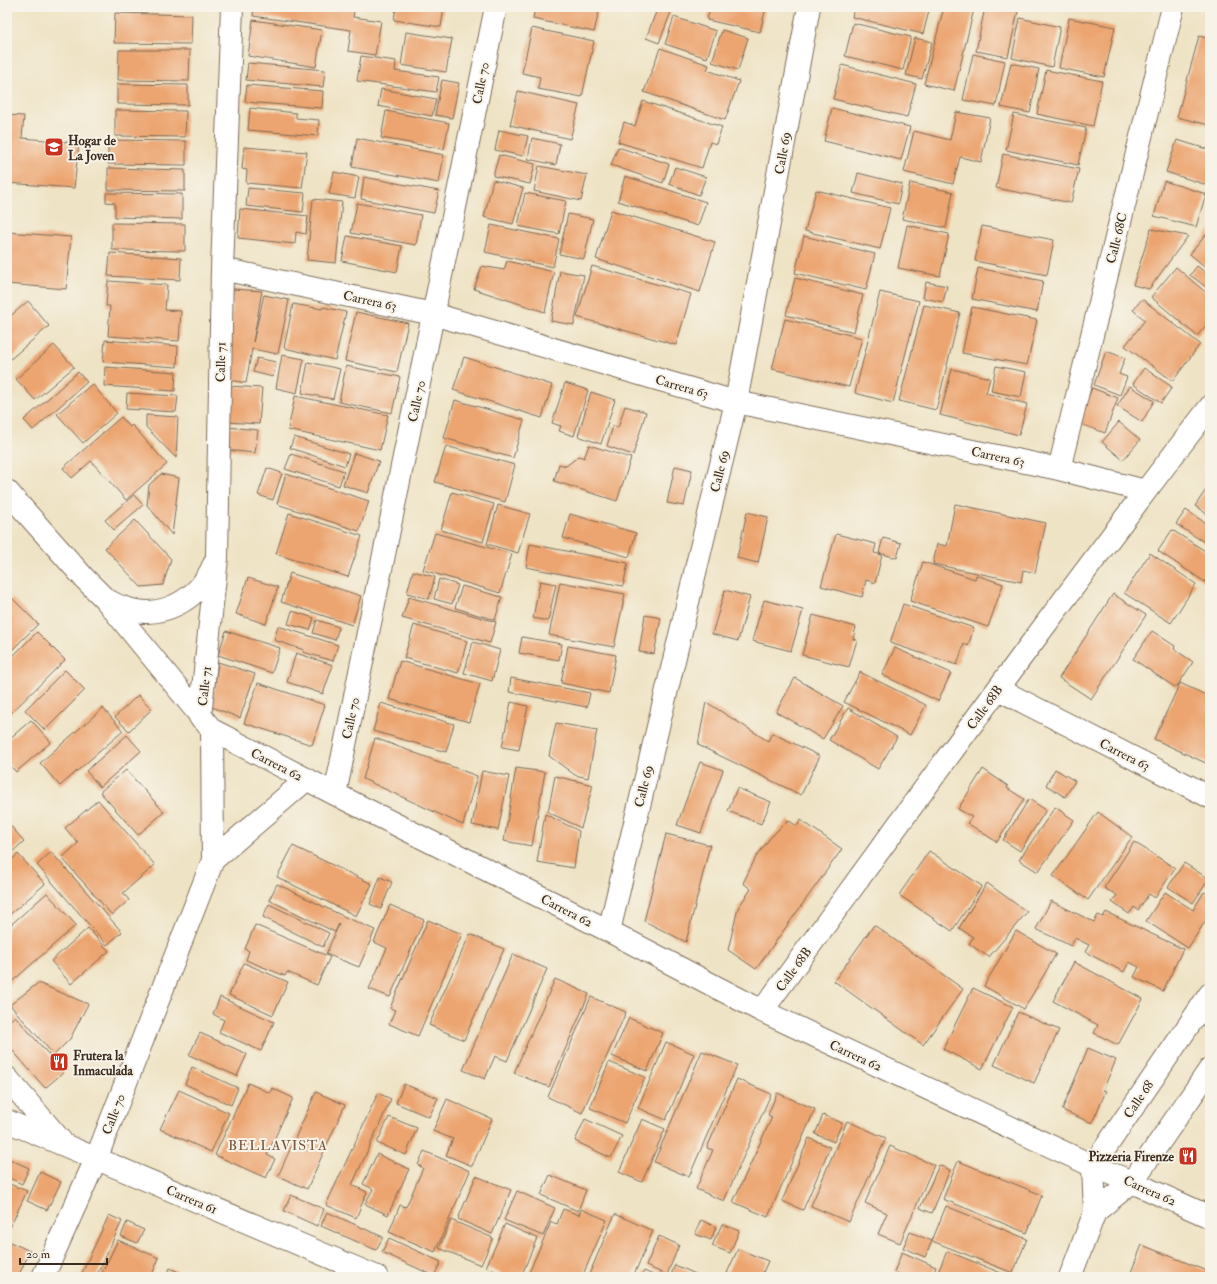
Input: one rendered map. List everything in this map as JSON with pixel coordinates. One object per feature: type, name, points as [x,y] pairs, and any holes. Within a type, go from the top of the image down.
[{"type":"street","name":"Calle 71","points":[[206,724],[217,558],[222,269],[232,7]]},
{"type":"street","name":"Calle 70","points":[[335,794],[496,7]]},
{"type":"street","name":"Calle 69","points":[[609,931],[736,402],[809,7]]},
{"type":"street","name":"Calle 68C","points":[[1059,468],[1173,7]]},
{"type":"street","name":"Carrera 63","points":[[222,269],[434,314],[736,402],[1059,468],[1145,491]]},
{"type":"street","name":"Calle 68B","points":[[762,1011],[998,689],[1145,491],[1210,407]]},
{"type":"street","name":"Carrera 62","points":[[7,491],[85,579],[105,599],[206,724],[335,794],[609,931],[762,1011],[1093,1166],[1210,1217]]},
{"type":"street","points":[[105,599],[122,608],[142,612],[162,610],[180,604],[197,592],[209,576],[217,558]]},
{"type":"street","name":"Carrera 63","points":[[998,689],[1210,797]]},
{"type":"street","name":"Calle 70","points":[[43,1277],[96,1159],[213,860],[206,724]]},
{"type":"street","name":"Calle 70","points":[[213,860],[307,779]]},
{"type":"street","name":"Calle 68","points":[[1093,1166],[1210,994]]},
{"type":"street","points":[[1095,1212],[1132,1182],[1210,1069]]},
{"type":"street","points":[[7,1078],[64,1144]]},
{"type":"street","name":"Carrera 61","points":[[7,1121],[377,1277]]},
{"type":"street","points":[[1070,1277],[1095,1212],[1093,1166]]},
{"type":"building","points":[[254,7],[355,7],[353,17],[381,21],[375,55],[348,51],[351,30],[253,16]]},
{"type":"building","points":[[396,7],[444,7],[441,27],[394,20]]},
{"type":"building","points":[[535,7],[600,7],[594,32],[533,19]]},
{"type":"building","points":[[658,7],[671,12],[659,43],[646,38]]},
{"type":"building","points":[[710,7],[766,7],[760,32],[707,20]]},
{"type":"building","points":[[854,7],[930,7],[923,34],[852,17]]},
{"type":"building","points":[[944,7],[966,7],[974,9],[954,91],[924,84]]},
{"type":"building","points":[[985,7],[998,7],[1018,11],[1008,57],[976,51]]},
{"type":"building","points":[[115,13],[192,15],[191,44],[114,43]]},
{"type":"building","points":[[674,17],[716,31],[707,58],[665,44]]},
{"type":"building","points":[[1020,18],[1060,27],[1052,67],[1012,58]]},
{"type":"building","points":[[1069,18],[1115,27],[1104,77],[1059,68]]},
{"type":"building","points":[[253,20],[322,30],[316,67],[248,56]]},
{"type":"building","points":[[853,23],[911,37],[903,70],[845,56]]},
{"type":"building","points":[[532,28],[594,41],[582,97],[538,89],[540,77],[522,73]]},
{"type":"building","points":[[722,30],[748,38],[738,70],[712,62]]},
{"type":"building","points":[[406,32],[452,39],[446,72],[401,65]]},
{"type":"building","points":[[1199,36],[1210,39],[1209,125],[1177,117]]},
{"type":"building","points":[[915,38],[932,42],[922,79],[906,75]]},
{"type":"building","points":[[660,48],[709,65],[707,70],[739,81],[725,120],[644,92]]},
{"type":"building","points":[[119,50],[190,50],[189,81],[118,80]]},
{"type":"building","points":[[973,54],[1005,61],[996,106],[963,100]]},
{"type":"building","points":[[361,56],[396,61],[395,71],[439,77],[436,92],[357,81]]},
{"type":"building","points":[[248,63],[325,70],[323,87],[246,80]]},
{"type":"building","points":[[1011,63],[1039,69],[1030,113],[1001,107]]},
{"type":"building","points":[[842,65],[916,84],[907,117],[833,99]]},
{"type":"building","points":[[1046,70],[1102,81],[1093,126],[1037,114]]},
{"type":"building","points":[[442,80],[459,83],[452,118],[435,115]]},
{"type":"building","points":[[117,84],[188,85],[188,105],[117,104]]},
{"type":"building","points":[[247,85],[323,91],[322,108],[245,102]]},
{"type":"building","points":[[381,89],[436,99],[432,116],[378,106]]},
{"type":"building","points":[[518,91],[579,105],[570,139],[510,125]]},
{"type":"building","points":[[643,101],[722,127],[716,144],[710,142],[702,168],[618,142],[624,122],[635,126]]},
{"type":"building","points":[[250,108],[296,113],[296,118],[319,120],[318,136],[248,130]]},
{"type":"building","points":[[832,108],[910,127],[901,160],[824,141]]},
{"type":"building","points":[[115,110],[186,111],[185,137],[115,136]]},
{"type":"building","points":[[386,111],[449,123],[444,149],[381,138]]},
{"type":"building","points":[[956,112],[990,118],[981,162],[960,157],[953,184],[904,172],[914,131],[950,140]]},
{"type":"building","points":[[1014,114],[1086,128],[1078,165],[1006,150]]},
{"type":"building","points":[[7,115],[24,116],[22,138],[79,143],[74,188],[7,183]]},
{"type":"building","points":[[499,130],[528,136],[523,156],[495,150]]},
{"type":"building","points":[[357,138],[444,155],[439,183],[352,167]]},
{"type":"building","points":[[532,138],[560,144],[556,165],[528,159]]},
{"type":"building","points":[[108,140],[186,141],[186,165],[108,164]]},
{"type":"building","points":[[1177,140],[1210,150],[1210,186],[1166,172]]},
{"type":"building","points":[[244,147],[307,152],[302,188],[246,183],[247,170],[242,169]]},
{"type":"building","points":[[618,147],[669,164],[663,183],[611,165]]},
{"type":"building","points":[[1003,154],[1079,169],[1071,203],[996,188]]},
{"type":"building","points":[[499,155],[535,164],[530,184],[493,176]]},
{"type":"building","points":[[539,166],[587,175],[581,201],[534,191]]},
{"type":"building","points":[[675,167],[706,177],[699,195],[669,184]]},
{"type":"building","points":[[108,168],[185,170],[185,191],[108,190]]},
{"type":"building","points":[[334,172],[359,177],[355,198],[329,194]]},
{"type":"building","points":[[858,173],[902,184],[898,204],[853,193]]},
{"type":"building","points":[[625,176],[706,202],[698,226],[618,201]]},
{"type":"building","points":[[364,177],[439,191],[434,213],[361,199]]},
{"type":"building","points":[[493,180],[523,188],[513,224],[484,217]]},
{"type":"building","points":[[1164,181],[1206,194],[1196,227],[1154,216]]},
{"type":"building","points":[[910,183],[953,192],[946,228],[902,219]]},
{"type":"building","points":[[248,188],[305,193],[303,212],[246,206]]},
{"type":"building","points":[[816,190],[890,208],[880,249],[805,231]]},
{"type":"building","points":[[106,193],[182,194],[182,219],[115,217],[115,203],[106,202]]},
{"type":"building","points":[[525,193],[566,201],[559,234],[518,226]]},
{"type":"building","points":[[313,199],[342,202],[336,263],[307,260]]},
{"type":"building","points":[[357,203],[421,215],[416,245],[351,233]]},
{"type":"building","points":[[240,209],[308,216],[306,234],[296,232],[295,244],[238,238]]},
{"type":"building","points":[[611,210],[715,242],[700,292],[596,259]]},
{"type":"building","points":[[568,214],[593,219],[584,259],[559,254]]},
{"type":"building","points":[[112,223],[185,224],[185,251],[112,250]]},
{"type":"building","points":[[491,225],[559,239],[553,267],[485,252]]},
{"type":"building","points":[[907,225],[949,234],[940,276],[898,268]]},
{"type":"building","points":[[982,226],[1054,240],[1047,275],[975,261]]},
{"type":"building","points":[[1151,229],[1188,236],[1149,289],[1133,285]]},
{"type":"building","points":[[1210,230],[1210,271],[1190,254]]},
{"type":"building","points":[[7,232],[71,237],[66,289],[7,284]]},
{"type":"building","points":[[347,236],[402,246],[397,272],[342,261]]},
{"type":"building","points":[[804,236],[875,254],[866,290],[795,273]]},
{"type":"building","points":[[110,253],[181,258],[180,280],[108,276]]},
{"type":"building","points":[[507,261],[554,272],[545,312],[474,289],[482,266],[504,270]]},
{"type":"building","points":[[592,266],[691,294],[676,345],[577,317]]},
{"type":"building","points":[[1197,266],[1210,276],[1210,290],[1190,275]]},
{"type":"building","points":[[1176,267],[1210,296],[1210,321],[1197,336],[1151,297]]},
{"type":"building","points":[[978,268],[1043,281],[1037,312],[972,299]]},
{"type":"building","points":[[560,271],[584,275],[574,325],[551,321]]},
{"type":"building","points":[[795,278],[863,295],[854,332],[786,315]]},
{"type":"building","points":[[108,281],[167,285],[165,310],[181,311],[179,341],[108,336],[110,306],[106,306]]},
{"type":"building","points":[[926,282],[947,286],[943,302],[923,298]]},
{"type":"building","points":[[233,289],[262,291],[253,342],[264,295],[289,300],[278,354],[252,349],[246,383],[230,380]]},
{"type":"building","points":[[880,292],[919,301],[893,403],[855,393]]},
{"type":"building","points":[[1142,299],[1200,344],[1173,381],[1125,346],[1145,320],[1133,310]]},
{"type":"building","points":[[28,301],[49,326],[7,362],[7,319]]},
{"type":"building","points":[[293,304],[322,309],[323,307],[346,312],[335,360],[284,348]]},
{"type":"building","points":[[924,305],[960,313],[936,410],[899,401]]},
{"type":"building","points":[[972,307],[1037,320],[1027,365],[962,353]]},
{"type":"building","points":[[356,312],[408,323],[397,372],[345,361]]},
{"type":"building","points":[[785,319],[862,338],[849,387],[772,369]]},
{"type":"building","points":[[105,340],[178,346],[177,367],[103,362]]},
{"type":"building","points":[[54,345],[74,367],[35,400],[16,379]]},
{"type":"building","points":[[1106,351],[1125,358],[1119,374],[1127,377],[1120,395],[1094,385]]},
{"type":"building","points":[[282,355],[304,359],[297,393],[276,388]]},
{"type":"building","points":[[464,357],[552,385],[542,418],[453,390]]},
{"type":"building","points":[[257,358],[276,362],[273,377],[253,372]]},
{"type":"building","points":[[308,362],[340,369],[333,399],[302,393]]},
{"type":"building","points":[[346,366],[400,377],[392,413],[339,402]]},
{"type":"building","points":[[996,366],[1026,372],[1021,397],[991,391]]},
{"type":"building","points":[[105,367],[176,372],[175,391],[104,386]]},
{"type":"building","points":[[1144,368],[1172,387],[1161,403],[1133,384]]},
{"type":"building","points":[[952,369],[990,378],[986,393],[1027,404],[1019,435],[940,415]]},
{"type":"building","points":[[78,372],[87,382],[33,430],[24,420]]},
{"type":"building","points":[[565,383],[588,390],[574,436],[559,431],[561,426],[552,423]]},
{"type":"building","points":[[92,384],[117,413],[83,443],[57,414]]},
{"type":"building","points":[[229,386],[262,388],[259,424],[226,422]]},
{"type":"building","points":[[1130,386],[1154,401],[1142,422],[1117,406]]},
{"type":"building","points":[[1092,388],[1118,398],[1105,433],[1078,423]]},
{"type":"building","points":[[591,392],[615,400],[601,444],[578,436]]},
{"type":"building","points":[[127,393],[178,396],[176,412],[126,409]]},
{"type":"building","points":[[295,396],[388,415],[380,450],[288,430]]},
{"type":"building","points":[[455,400],[524,420],[513,458],[444,438]]},
{"type":"building","points":[[625,406],[646,412],[633,455],[607,446],[613,426],[618,428]]},
{"type":"building","points":[[146,415],[178,417],[176,458],[146,427]]},
{"type":"building","points":[[121,417],[130,427],[132,425],[167,464],[126,500],[91,461],[72,478],[63,468]]},
{"type":"building","points":[[1119,422],[1140,440],[1123,460],[1102,442]]},
{"type":"building","points":[[228,427],[258,430],[255,453],[225,450]]},
{"type":"building","points":[[294,437],[349,454],[345,466],[290,448]]},
{"type":"building","points":[[589,445],[631,458],[617,501],[554,481],[559,464],[566,466],[579,456],[584,458]]},
{"type":"building","points":[[446,446],[515,465],[505,502],[435,482]]},
{"type":"building","points":[[354,453],[379,461],[368,493],[343,485]]},
{"type":"building","points":[[291,454],[344,471],[339,486],[285,469]]},
{"type":"building","points":[[675,466],[692,470],[684,506],[667,503]]},
{"type":"building","points":[[267,468],[282,473],[273,500],[258,495]]},
{"type":"building","points":[[161,474],[179,478],[172,535],[147,505],[149,485]]},
{"type":"building","points":[[286,474],[369,501],[359,531],[277,504]]},
{"type":"building","points":[[1210,484],[1210,516],[1195,506]]},
{"type":"building","points":[[452,492],[494,504],[483,542],[441,530]]},
{"type":"building","points":[[134,495],[143,505],[114,530],[105,520]]},
{"type":"building","points":[[955,504],[1046,523],[1035,573],[1023,570],[1021,582],[933,564],[937,544],[947,546]]},
{"type":"building","points":[[498,505],[530,514],[518,553],[487,544]]},
{"type":"building","points":[[1186,510],[1210,526],[1210,546],[1176,524]]},
{"type":"building","points":[[747,512],[768,517],[758,563],[737,558]]},
{"type":"building","points":[[289,513],[362,536],[348,577],[276,554]]},
{"type":"building","points":[[570,514],[636,533],[629,557],[563,538]]},
{"type":"building","points":[[135,520],[171,559],[163,585],[141,587],[105,548]]},
{"type":"building","points":[[1172,530],[1210,554],[1210,575],[1205,582],[1158,551]]},
{"type":"building","points":[[435,533],[512,554],[500,593],[423,570]]},
{"type":"building","points":[[836,534],[876,544],[874,553],[882,555],[875,583],[866,580],[862,597],[821,586]]},
{"type":"building","points":[[883,538],[901,543],[897,558],[879,553]]},
{"type":"building","points":[[530,544],[628,563],[623,586],[526,567]]},
{"type":"building","points":[[1150,553],[1196,584],[1171,623],[1124,593]]},
{"type":"building","points":[[923,562],[975,579],[976,575],[1003,584],[988,627],[910,601]]},
{"type":"building","points":[[413,571],[435,577],[429,599],[407,593]]},
{"type":"building","points":[[290,573],[361,596],[352,625],[281,602]]},
{"type":"building","points":[[248,578],[278,587],[266,624],[236,614]]},
{"type":"building","points":[[439,579],[458,585],[452,604],[434,599]]},
{"type":"building","points":[[540,581],[556,584],[548,621],[533,618]]},
{"type":"building","points":[[560,582],[625,594],[614,647],[549,635]]},
{"type":"building","points":[[462,586],[502,597],[495,620],[455,608]]},
{"type":"building","points":[[725,590],[750,597],[738,641],[712,634]]},
{"type":"building","points":[[1113,594],[1146,615],[1091,699],[1059,678]]},
{"type":"building","points":[[409,597],[496,622],[490,643],[402,618]]},
{"type":"building","points":[[12,598],[38,624],[7,655],[7,603]]},
{"type":"building","points":[[764,600],[803,610],[791,651],[752,641]]},
{"type":"building","points":[[903,604],[974,628],[968,646],[964,644],[957,665],[890,643]]},
{"type":"building","points":[[292,611],[314,618],[310,630],[288,624]]},
{"type":"building","points":[[645,615],[661,618],[654,654],[639,652]]},
{"type":"building","points":[[813,615],[856,627],[853,639],[857,640],[849,667],[802,655]]},
{"type":"building","points":[[317,620],[339,627],[335,640],[313,633]]},
{"type":"building","points":[[414,625],[467,641],[458,673],[404,658]]},
{"type":"building","points":[[278,626],[338,645],[333,661],[303,652],[304,650],[274,640]]},
{"type":"building","points":[[226,631],[280,648],[272,673],[218,655]]},
{"type":"building","points":[[1152,631],[1175,646],[1174,649],[1193,662],[1176,688],[1133,659]]},
{"type":"building","points":[[37,632],[65,660],[7,717],[7,662]]},
{"type":"building","points":[[522,637],[562,644],[559,660],[519,653]]},
{"type":"building","points":[[473,642],[500,650],[492,681],[464,673]]},
{"type":"building","points":[[568,646],[616,655],[609,693],[561,683]]},
{"type":"building","points":[[895,648],[951,673],[938,701],[882,675]]},
{"type":"building","points":[[296,653],[333,665],[323,694],[287,682]]},
{"type":"building","points":[[400,661],[480,684],[469,722],[389,699]]},
{"type":"building","points":[[218,662],[255,674],[240,718],[212,707]]},
{"type":"building","points":[[65,670],[85,690],[45,730],[25,710]]},
{"type":"building","points":[[860,672],[926,705],[910,735],[844,702]]},
{"type":"building","points":[[511,678],[590,693],[587,707],[509,692]]},
{"type":"building","points":[[795,678],[843,706],[823,739],[776,712]]},
{"type":"building","points":[[258,683],[325,705],[312,745],[244,723]]},
{"type":"building","points":[[1180,683],[1210,697],[1210,765],[1154,739]]},
{"type":"building","points":[[138,695],[152,709],[129,731],[115,717]]},
{"type":"building","points":[[511,702],[528,706],[519,750],[502,747]]},
{"type":"building","points":[[706,702],[768,741],[772,733],[820,756],[801,795],[698,745]]},
{"type":"building","points":[[381,703],[454,724],[446,752],[373,731]]},
{"type":"building","points":[[103,708],[123,731],[60,786],[40,763]]},
{"type":"building","points":[[848,708],[897,737],[878,769],[829,740]]},
{"type":"building","points":[[31,720],[51,742],[16,772],[7,762],[7,741]]},
{"type":"building","points":[[556,723],[597,730],[588,778],[575,775],[549,756]]},
{"type":"building","points":[[127,735],[141,751],[100,787],[86,771]]},
{"type":"building","points":[[375,738],[477,776],[463,825],[363,779]]},
{"type":"building","points":[[700,762],[723,770],[701,833],[677,825]]},
{"type":"building","points":[[516,768],[545,772],[532,846],[504,841]]},
{"type":"building","points":[[983,769],[1024,799],[997,842],[967,823],[972,817],[958,809]]},
{"type":"building","points":[[1055,769],[1075,781],[1065,797],[1046,785]]},
{"type":"building","points":[[126,770],[164,812],[138,835],[100,792]]},
{"type":"building","points":[[482,771],[509,776],[498,830],[472,825]]},
{"type":"building","points":[[555,776],[593,785],[581,828],[548,812]]},
{"type":"building","points":[[737,788],[771,802],[761,824],[728,811]]},
{"type":"building","points":[[1029,799],[1046,810],[1020,851],[1003,840]]},
{"type":"building","points":[[98,800],[155,865],[123,893],[129,900],[112,915],[62,858],[78,843],[65,828]]},
{"type":"building","points":[[1055,807],[1074,820],[1038,872],[1019,860]]},
{"type":"building","points":[[1098,812],[1132,837],[1088,900],[1053,876]]},
{"type":"building","points":[[545,814],[579,831],[574,868],[537,862]]},
{"type":"building","points":[[788,820],[797,826],[801,820],[842,849],[756,969],[728,950],[738,908],[751,889],[743,883],[756,857],[770,838]]},
{"type":"building","points":[[7,822],[24,841],[10,854],[7,851]]},
{"type":"building","points":[[666,834],[710,845],[686,942],[644,921]]},
{"type":"building","points":[[1134,842],[1175,868],[1155,898],[1149,894],[1138,910],[1134,907],[1129,914],[1112,902],[1117,895],[1104,888]]},
{"type":"building","points":[[293,846],[372,884],[356,916],[277,877]]},
{"type":"building","points":[[929,851],[982,886],[952,931],[899,895]]},
{"type":"building","points":[[51,852],[122,932],[107,945],[37,865]]},
{"type":"building","points":[[18,854],[45,884],[7,917],[7,864]]},
{"type":"building","points":[[1184,863],[1209,879],[1193,903],[1168,887]]},
{"type":"building","points":[[380,877],[392,882],[381,909],[370,904]]},
{"type":"building","points":[[987,883],[1027,912],[989,957],[969,944],[973,937],[959,928]]},
{"type":"building","points":[[277,884],[375,930],[359,967],[326,954],[339,924],[335,932],[269,900]]},
{"type":"building","points":[[1165,892],[1193,910],[1204,892],[1210,895],[1210,914],[1188,948],[1146,921]]},
{"type":"building","points":[[47,893],[76,925],[7,986],[7,928]]},
{"type":"building","points":[[1051,901],[1094,922],[1098,915],[1103,917],[1106,912],[1183,949],[1163,991],[1134,977],[1139,967],[1129,962],[1124,972],[1085,952],[1089,945],[1075,938],[1071,946],[1036,929]]},
{"type":"building","points":[[269,904],[329,933],[323,947],[263,917]]},
{"type":"building","points":[[390,905],[424,920],[390,997],[369,989],[387,948],[374,942]]},
{"type":"building","points":[[428,920],[462,934],[418,1036],[389,1024],[395,1010],[390,1008]]},
{"type":"building","points":[[255,925],[330,957],[317,985],[287,972],[285,976],[246,960],[249,951],[245,949]]},
{"type":"building","points":[[874,925],[963,989],[923,1045],[834,981]]},
{"type":"building","points":[[88,928],[109,951],[71,984],[51,961]]},
{"type":"building","points":[[1016,931],[1056,954],[1024,1009],[984,986]]},
{"type":"building","points":[[470,934],[504,949],[464,1040],[429,1025]]},
{"type":"building","points":[[513,954],[547,969],[507,1061],[495,1056],[485,1079],[463,1070]]},
{"type":"building","points":[[1074,962],[1143,999],[1118,1045],[1094,1033],[1098,1025],[1053,1001]]},
{"type":"building","points":[[244,963],[288,982],[273,1015],[229,995]]},
{"type":"building","points":[[555,979],[589,994],[549,1087],[514,1073]]},
{"type":"building","points":[[38,983],[88,1004],[70,1039],[54,1055],[10,1005]]},
{"type":"building","points":[[973,988],[1013,1007],[982,1069],[943,1049]]},
{"type":"building","points":[[220,997],[274,1022],[261,1051],[219,1032],[224,1020],[213,1014]]},
{"type":"building","points":[[591,997],[626,1012],[582,1113],[548,1097]]},
{"type":"building","points":[[1018,1012],[1059,1030],[1034,1083],[994,1065]]},
{"type":"building","points":[[15,1016],[64,1072],[45,1088],[7,1044],[7,1023]]},
{"type":"building","points":[[629,1018],[663,1033],[647,1071],[612,1056]]},
{"type":"building","points":[[200,1033],[247,1054],[237,1076],[189,1055]]},
{"type":"building","points":[[666,1042],[694,1054],[666,1120],[638,1108]]},
{"type":"building","points":[[1088,1048],[1116,1060],[1103,1090],[1106,1091],[1092,1123],[1062,1110]]},
{"type":"building","points":[[702,1051],[737,1065],[689,1177],[654,1162]]},
{"type":"building","points":[[609,1062],[645,1077],[625,1123],[590,1108]]},
{"type":"building","points":[[192,1067],[238,1088],[231,1105],[185,1084]]},
{"type":"building","points":[[737,1079],[771,1094],[724,1201],[696,1189],[713,1150],[707,1148]]},
{"type":"building","points":[[248,1083],[270,1093],[272,1088],[293,1098],[267,1155],[275,1159],[266,1178],[215,1155]]},
{"type":"building","points":[[404,1084],[438,1098],[429,1117],[396,1103]]},
{"type":"building","points":[[179,1090],[229,1113],[211,1152],[160,1129]]},
{"type":"building","points":[[316,1092],[345,1105],[307,1189],[278,1176]]},
{"type":"building","points":[[378,1093],[391,1099],[352,1185],[367,1192],[356,1218],[326,1205]]},
{"type":"building","points":[[777,1093],[815,1109],[768,1217],[733,1202],[772,1117],[768,1115]]},
{"type":"building","points":[[447,1099],[492,1119],[472,1166],[446,1155],[453,1139],[433,1131]]},
{"type":"building","points":[[823,1115],[842,1123],[834,1142],[815,1134]]},
{"type":"building","points":[[389,1117],[417,1128],[406,1155],[377,1143]]},
{"type":"building","points":[[585,1119],[622,1136],[611,1158],[575,1141]]},
{"type":"building","points":[[642,1119],[665,1129],[642,1182],[619,1172]]},
{"type":"building","points":[[847,1121],[886,1138],[849,1222],[811,1206]]},
{"type":"building","points":[[809,1138],[830,1147],[803,1210],[782,1201]]},
{"type":"building","points":[[890,1146],[934,1165],[900,1243],[878,1234],[887,1213],[865,1203]]},
{"type":"building","points":[[424,1151],[470,1171],[435,1252],[389,1232],[400,1205],[406,1207],[423,1168],[418,1165]]},
{"type":"building","points":[[377,1154],[409,1169],[388,1215],[365,1204],[373,1189],[363,1184]]},
{"type":"building","points":[[7,1158],[29,1168],[22,1184],[7,1177]]},
{"type":"building","points":[[958,1161],[1042,1195],[1027,1233],[943,1199]]},
{"type":"building","points":[[939,1165],[950,1170],[932,1213],[920,1208]]},
{"type":"building","points":[[40,1172],[61,1182],[47,1210],[27,1201]]},
{"type":"building","points":[[550,1175],[586,1190],[578,1211],[541,1195]]},
{"type":"building","points":[[476,1176],[511,1190],[492,1234],[458,1219]]},
{"type":"building","points":[[7,1183],[27,1191],[7,1234]]},
{"type":"building","points":[[517,1191],[555,1208],[543,1236],[504,1220]]},
{"type":"building","points":[[291,1195],[324,1209],[317,1226],[284,1211]]},
{"type":"building","points":[[946,1206],[1027,1239],[1013,1273],[932,1241]]},
{"type":"building","points":[[563,1209],[579,1215],[581,1209],[607,1220],[582,1277],[527,1277],[551,1222],[557,1224]]},
{"type":"building","points":[[327,1212],[383,1237],[376,1250],[321,1226]]},
{"type":"building","points":[[615,1214],[653,1231],[633,1277],[588,1277]]},
{"type":"building","points":[[109,1215],[122,1221],[96,1277],[80,1277]]},
{"type":"building","points":[[451,1220],[493,1238],[481,1265],[439,1248]]},
{"type":"building","points":[[701,1220],[716,1227],[711,1240],[695,1234]]},
{"type":"building","points":[[127,1222],[144,1230],[137,1243],[121,1236]]},
{"type":"building","points":[[505,1224],[537,1238],[521,1277],[508,1277],[486,1267]]},
{"type":"building","points":[[722,1224],[739,1231],[730,1253],[712,1246]]},
{"type":"building","points":[[910,1232],[932,1241],[925,1257],[903,1248]]},
{"type":"building","points":[[659,1236],[679,1245],[667,1275],[646,1266]]},
{"type":"building","points":[[389,1238],[441,1262],[434,1276],[382,1252]]},
{"type":"building","points":[[118,1240],[159,1258],[151,1277],[100,1277]]},
{"type":"building","points":[[10,1242],[30,1251],[18,1277],[7,1272],[7,1249]]},
{"type":"building","points":[[1142,1245],[1210,1272],[1210,1277],[1129,1277]]},
{"type":"building","points":[[738,1249],[768,1261],[761,1277],[736,1277],[727,1273]]},
{"type":"building","points":[[947,1251],[1011,1277],[936,1277]]},
{"type":"building","points":[[902,1252],[936,1267],[932,1277],[905,1277],[894,1272]]},
{"type":"building","points":[[675,1265],[698,1275],[697,1277],[670,1277]]},
{"type":"building","points":[[170,1268],[189,1277],[166,1277]]},
{"type":"building","points":[[644,1271],[658,1277],[641,1277]]},
{"type":"place","name":"Hogar de La Joven","points":[[54,147]]},
{"type":"place","name":"Frutera la Inmaculada","points":[[59,1062]]},
{"type":"place","name":"Pizzeria Firenze","points":[[1188,1156]]},
{"type":"district","name":"BELLAVISTA","points":[[278,1145]]}]
